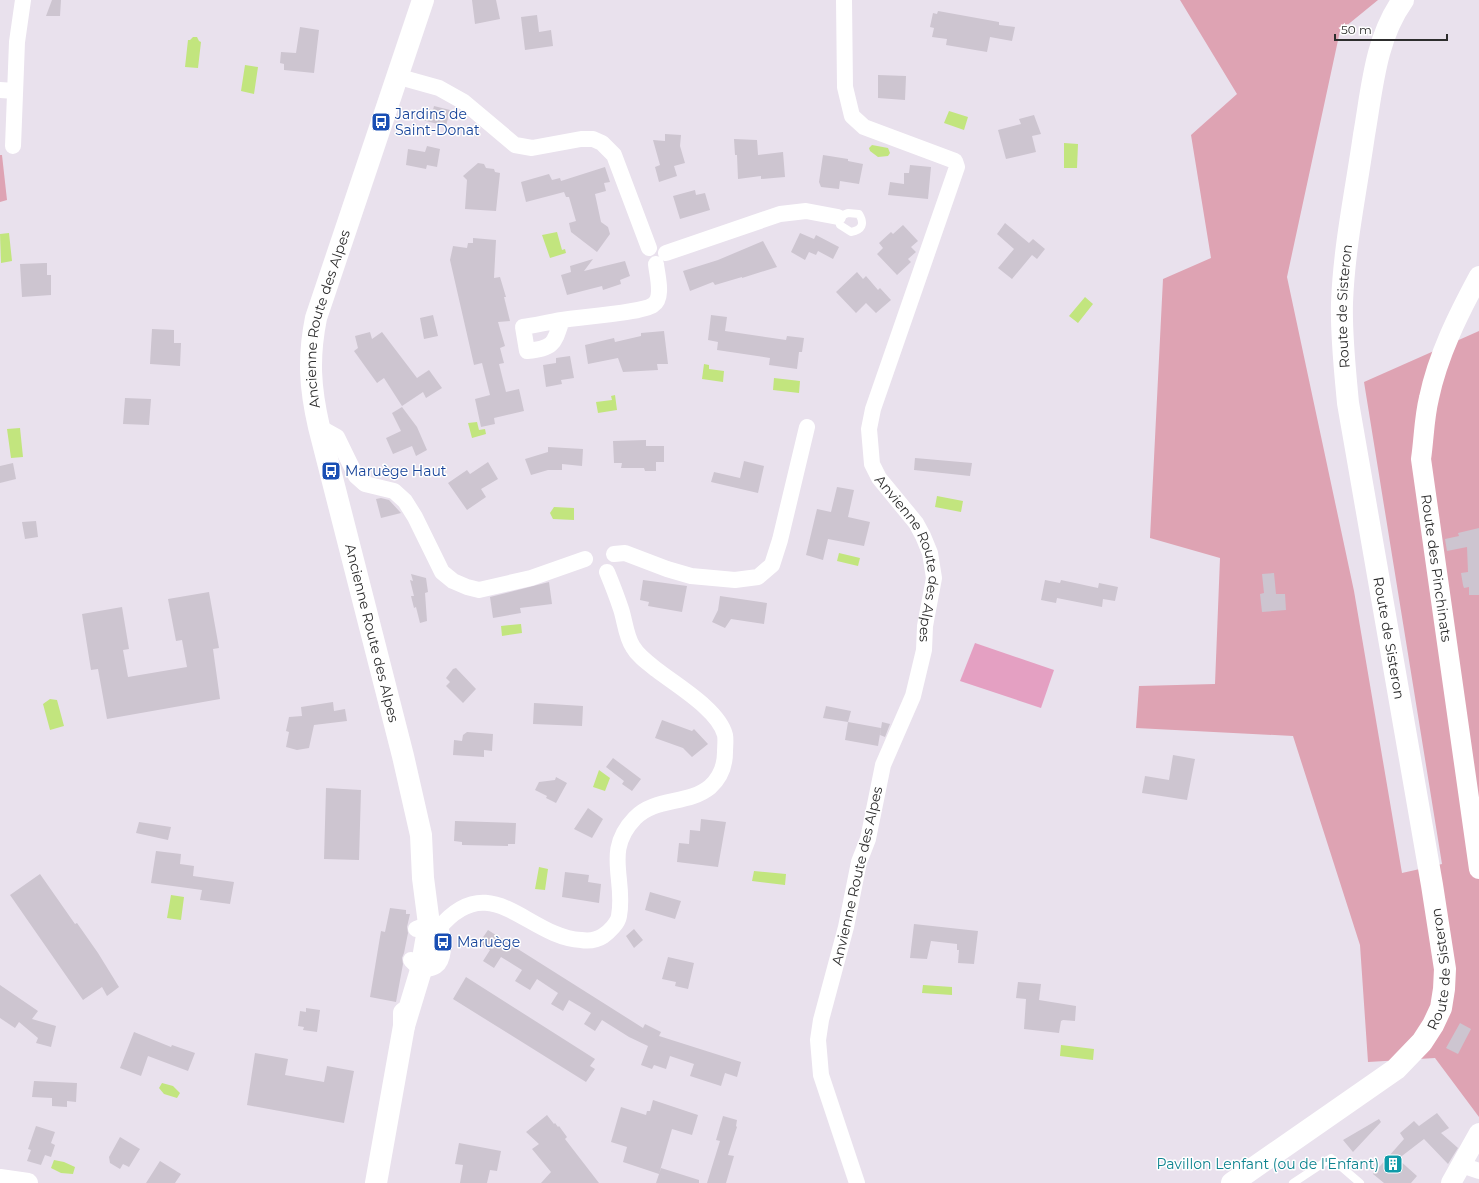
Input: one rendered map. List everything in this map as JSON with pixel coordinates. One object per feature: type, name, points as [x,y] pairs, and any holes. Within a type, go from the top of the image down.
[{"type":"main road","name":"Ancienne Route des Alpes","points":[[376,1183],[416,965],[428,927],[423,878],[421,835],[409,779],[319,427],[313,400],[310,364],[312,339],[316,318],[396,76],[423,0]]},
{"type":"main road","name":"Route de Sisteron","points":[[1232,1183],[1396,1069],[1422,1042],[1433,1025],[1441,1008],[1444,989],[1445,970],[1432,885],[1348,403],[1344,358],[1342,304],[1346,248],[1375,68],[1386,28],[1403,0]]},
{"type":"street","points":[[13,146],[8,90],[18,42],[23,0]]},
{"type":"street","name":"Anvienne Route des Alpes","points":[[844,0],[845,88],[852,116],[864,127],[955,161],[957,167],[873,409],[869,429],[872,464],[879,478],[916,523],[930,553],[934,578],[925,626],[924,650],[913,696],[883,765],[868,839],[859,862],[846,927],[821,1020],[818,1040],[821,1075],[857,1183]]},
{"type":"street","points":[[396,76],[439,88],[464,102],[515,146],[532,148],[581,139],[593,140],[602,143],[614,155],[649,248],[660,246],[661,258],[658,299],[653,305],[640,310],[562,320]]},
{"type":"street","points":[[661,258],[780,214],[806,211],[838,217]]},
{"type":"street","name":"Route des Pinchinats","points":[[1479,276],[1456,320],[1442,353],[1428,398],[1421,459],[1479,869]]},
{"type":"street","points":[[614,554],[625,553],[691,576],[735,580],[758,577],[772,565],[780,540],[807,426]]},
{"type":"street","points":[[319,427],[337,437],[356,476],[365,484],[394,492],[405,501],[415,517],[442,572],[453,581],[479,590],[531,578],[585,559]]},
{"type":"street","points":[[428,927],[448,918],[470,904],[490,903],[518,912],[550,931],[569,939],[588,941],[602,937],[613,927],[619,917],[620,901],[616,863],[618,846],[627,826],[641,811],[660,803],[691,797],[710,787],[721,774],[725,756],[725,736],[719,722],[699,702],[644,660],[632,647],[621,608],[607,572]]},
{"type":"street","points":[[416,965],[430,969],[438,966],[442,958],[442,937],[428,927]]},
{"type":"street","points":[[1451,1183],[1470,1168],[1479,1133]]},
{"type":"street","points":[[0,1179],[28,1183]]},
{"type":"lane","points":[[1293,1183],[1331,1158],[1360,1183]]},
{"type":"shaded area","points":[[1180,0],[1378,0],[1340,31],[1287,277],[1354,591],[1402,873],[1442,864],[1364,382],[1479,331],[1479,1117],[1435,1058],[1368,1062],[1360,945],[1293,736],[1136,728],[1139,686],[1215,684],[1220,558],[1150,538],[1163,279],[1211,258],[1191,135],[1237,94]]},
{"type":"shaded area","points":[[193,37],[197,37],[201,42],[198,68],[185,67],[188,40]]},
{"type":"shaded area","points":[[245,65],[258,67],[254,94],[241,91]]},
{"type":"shaded area","points":[[949,111],[968,117],[964,130],[944,123]]},
{"type":"shaded area","points":[[1064,143],[1078,144],[1077,168],[1064,168]]},
{"type":"shaded area","points":[[872,145],[888,148],[890,153],[888,156],[878,157],[870,151],[869,148]]},
{"type":"shaded area","points":[[0,155],[2,155],[7,200],[0,202]]},
{"type":"shaded area","points":[[557,232],[562,250],[565,249],[566,253],[550,258],[542,235]]},
{"type":"shaded area","points":[[9,233],[12,261],[1,263],[0,234]]},
{"type":"shaded area","points":[[1085,297],[1093,304],[1078,323],[1069,316]]},
{"type":"shaded area","points":[[704,364],[709,365],[709,369],[724,371],[723,382],[702,379]]},
{"type":"shaded area","points":[[774,378],[800,381],[799,393],[773,390]]},
{"type":"shaded area","points":[[615,395],[617,410],[598,413],[596,402],[612,400],[611,396]]},
{"type":"shaded area","points":[[477,422],[479,430],[485,429],[486,434],[472,438],[468,423]]},
{"type":"shaded area","points":[[20,428],[23,457],[11,458],[7,429]]},
{"type":"shaded area","points":[[937,496],[963,501],[961,512],[935,507]]},
{"type":"shaded area","points":[[554,507],[574,508],[574,520],[553,519],[550,513]]},
{"type":"shaded area","points":[[839,553],[860,558],[858,566],[837,561]]},
{"type":"shaded area","points":[[521,624],[522,633],[502,636],[501,626]]},
{"type":"shaded area","points":[[975,643],[1054,670],[1041,708],[960,681]]},
{"type":"shaded area","points":[[50,699],[57,700],[64,726],[50,730],[43,704]]},
{"type":"shaded area","points":[[599,770],[610,778],[605,791],[593,787]]},
{"type":"shaded area","points":[[539,867],[548,869],[545,890],[535,889]]},
{"type":"shaded area","points":[[754,871],[786,874],[785,885],[752,881]]},
{"type":"shaded area","points":[[171,895],[184,897],[181,920],[167,918]]},
{"type":"shaded area","points":[[923,985],[952,987],[952,995],[922,993]]},
{"type":"shaded area","points":[[1061,1045],[1094,1049],[1093,1060],[1060,1056]]},
{"type":"shaded area","points":[[162,1083],[173,1086],[180,1093],[177,1098],[164,1094],[159,1088]]},
{"type":"shaded area","points":[[54,1160],[64,1162],[75,1167],[73,1174],[61,1173],[51,1168]]},
{"type":"building","points":[[52,0],[61,0],[60,16],[46,16]]},
{"type":"building","points":[[472,0],[496,0],[500,19],[475,24]]},
{"type":"building","points":[[938,11],[999,22],[999,25],[1015,27],[1012,41],[990,37],[987,52],[946,45],[947,39],[932,37],[934,28],[930,27],[933,13],[937,14]]},
{"type":"building","points":[[537,15],[539,32],[551,30],[553,46],[525,50],[521,17]]},
{"type":"building","points":[[300,27],[319,30],[314,73],[284,70],[284,64],[280,63],[281,52],[296,53]]},
{"type":"building","points":[[878,75],[906,76],[905,100],[878,98]]},
{"type":"building","points":[[434,106],[450,110],[446,126],[422,120],[425,108],[433,110]]},
{"type":"building","points":[[1034,115],[1041,134],[1032,136],[1036,152],[1006,159],[998,130],[1021,124],[1019,119]]},
{"type":"building","points":[[665,134],[681,135],[680,146],[685,163],[674,166],[677,176],[659,182],[655,167],[660,165],[653,140],[665,141]]},
{"type":"building","points":[[734,139],[757,140],[758,155],[783,152],[785,177],[761,179],[761,176],[738,179],[737,155],[735,155]]},
{"type":"building","points":[[427,146],[440,149],[437,167],[427,165],[426,169],[406,165],[408,149],[425,152]]},
{"type":"building","points":[[823,155],[848,159],[848,161],[863,164],[859,184],[840,181],[839,189],[821,187],[819,182]]},
{"type":"building","points":[[478,163],[484,164],[486,168],[494,169],[495,172],[500,173],[496,211],[465,209],[467,180],[463,176]]},
{"type":"building","points":[[910,165],[931,167],[928,199],[888,195],[890,182],[904,184],[904,173],[909,173]]},
{"type":"building","points":[[605,167],[610,182],[604,183],[606,191],[595,194],[601,222],[608,227],[610,234],[597,252],[571,232],[569,223],[576,221],[569,197],[566,197],[564,192],[526,202],[521,182],[549,174],[552,180],[560,178],[561,181]]},
{"type":"building","points":[[695,190],[696,195],[705,193],[710,210],[680,219],[673,196]]},
{"type":"building","points":[[1005,223],[1029,243],[1033,239],[1045,249],[1037,259],[1032,255],[1012,279],[998,268],[1014,249],[997,234]]},
{"type":"building","points":[[903,225],[918,241],[911,247],[916,252],[908,259],[911,262],[897,275],[877,254],[883,248],[879,243],[891,232],[893,234]]},
{"type":"building","points":[[800,233],[814,239],[816,235],[839,247],[833,259],[818,251],[816,255],[809,252],[805,260],[791,252]]},
{"type":"building","points":[[473,238],[496,240],[494,278],[500,277],[506,297],[504,297],[510,321],[498,322],[505,346],[500,348],[504,363],[499,364],[506,392],[519,389],[524,411],[494,418],[495,424],[481,427],[475,399],[490,395],[482,363],[474,365],[450,260],[453,246],[467,248],[468,243],[473,243]]},
{"type":"building","points":[[763,241],[777,267],[715,285],[713,282],[690,291],[683,271],[718,260]]},
{"type":"building","points":[[593,259],[584,271],[625,261],[630,276],[620,280],[621,284],[603,290],[602,286],[567,295],[561,275],[571,272],[570,266]]},
{"type":"building","points":[[47,263],[47,275],[51,275],[51,295],[22,297],[20,264]]},
{"type":"building","points":[[857,272],[863,279],[866,276],[878,290],[880,288],[891,300],[876,313],[866,303],[856,313],[836,292]]},
{"type":"building","points":[[433,315],[438,336],[424,339],[420,318]]},
{"type":"building","points":[[711,315],[727,317],[725,331],[786,340],[787,336],[804,338],[802,352],[799,352],[797,369],[769,365],[770,358],[717,350],[718,342],[708,340]]},
{"type":"building","points":[[152,329],[174,330],[174,343],[181,343],[180,366],[150,364]]},
{"type":"building","points":[[664,331],[668,364],[657,364],[658,370],[623,372],[618,358],[588,364],[585,345],[614,338],[615,342],[641,336],[641,333]]},
{"type":"building","points":[[370,332],[372,339],[382,332],[417,378],[429,370],[442,388],[426,398],[423,392],[402,406],[384,378],[377,383],[354,351],[358,348],[355,336]]},
{"type":"building","points":[[570,356],[574,378],[561,380],[562,384],[546,387],[543,365],[556,363],[556,358]]},
{"type":"building","points":[[125,398],[151,399],[149,425],[123,424]]},
{"type":"building","points":[[402,407],[417,427],[427,450],[416,456],[412,446],[393,454],[386,438],[401,431],[392,413]]},
{"type":"building","points":[[646,440],[646,446],[664,446],[664,462],[656,462],[656,471],[645,471],[644,468],[621,468],[622,463],[614,463],[613,441]]},
{"type":"building","points":[[548,447],[583,449],[582,466],[562,464],[562,470],[548,470],[531,475],[525,459],[548,452]]},
{"type":"building","points":[[915,458],[972,463],[970,476],[914,470]]},
{"type":"building","points":[[744,461],[764,466],[758,493],[711,482],[714,472],[740,478]]},
{"type":"building","points":[[488,462],[498,479],[481,489],[486,497],[467,510],[448,483],[467,470],[470,474]]},
{"type":"building","points":[[13,463],[16,479],[0,483],[0,466]]},
{"type":"building","points":[[837,487],[854,490],[848,517],[870,522],[864,546],[828,539],[823,560],[806,555],[817,509],[831,512]]},
{"type":"building","points":[[381,498],[389,500],[401,513],[381,518],[376,499]]},
{"type":"building","points":[[36,521],[38,537],[25,539],[22,522]]},
{"type":"building","points":[[1479,528],[1479,595],[1469,595],[1469,587],[1464,588],[1461,573],[1468,572],[1467,547],[1447,551],[1445,539],[1459,536],[1458,533]]},
{"type":"building","points":[[1274,573],[1276,594],[1285,594],[1286,610],[1262,612],[1260,594],[1264,593],[1262,574]]},
{"type":"building","points":[[411,574],[426,578],[428,592],[425,593],[427,621],[420,623],[416,607],[414,608],[411,596],[414,596],[410,580],[413,581]]},
{"type":"building","points":[[643,580],[687,586],[682,612],[648,606],[649,602],[640,600]]},
{"type":"building","points":[[1045,580],[1060,583],[1061,580],[1098,588],[1099,583],[1118,587],[1115,601],[1103,599],[1102,607],[1057,598],[1056,603],[1041,600]]},
{"type":"building","points":[[549,582],[552,604],[520,608],[521,613],[493,618],[490,597]]},
{"type":"building","points":[[209,592],[219,648],[213,649],[220,699],[107,719],[98,669],[91,670],[82,614],[122,607],[129,649],[123,650],[128,677],[187,667],[182,640],[176,641],[168,599]]},
{"type":"building","points":[[720,596],[767,603],[764,624],[731,619],[725,628],[712,622],[718,610]]},
{"type":"building","points":[[456,668],[476,689],[463,703],[446,686],[450,682],[446,678],[453,669]]},
{"type":"building","points":[[333,702],[334,711],[345,709],[347,721],[314,725],[309,748],[297,750],[286,747],[289,732],[286,731],[289,717],[302,716],[301,707]]},
{"type":"building","points":[[534,703],[583,706],[582,726],[533,724]]},
{"type":"building","points":[[826,706],[851,711],[848,722],[823,718]]},
{"type":"building","points":[[662,720],[692,731],[694,729],[708,744],[692,757],[683,748],[655,738]]},
{"type":"building","points":[[848,722],[881,728],[878,746],[845,740]]},
{"type":"building","points":[[882,722],[890,724],[885,737],[880,735]]},
{"type":"building","points":[[467,732],[493,734],[492,751],[484,750],[484,757],[453,755],[454,740],[462,741],[463,735]]},
{"type":"building","points":[[1173,755],[1195,759],[1187,800],[1142,793],[1145,776],[1169,780]]},
{"type":"building","points":[[613,758],[641,779],[632,791],[622,784],[624,781],[606,767]]},
{"type":"building","points":[[556,777],[567,783],[556,803],[546,798],[547,796],[535,790],[539,782],[555,780]]},
{"type":"building","points":[[326,788],[361,790],[359,860],[324,859]]},
{"type":"building","points":[[588,808],[603,819],[592,838],[574,829]]},
{"type":"building","points":[[701,819],[726,822],[718,867],[677,862],[679,843],[689,844],[690,830],[700,831]]},
{"type":"building","points":[[455,821],[516,823],[515,844],[508,844],[508,846],[462,845],[462,842],[454,841]]},
{"type":"building","points":[[139,822],[171,827],[168,840],[136,833]]},
{"type":"building","points":[[156,851],[181,854],[180,864],[194,866],[193,876],[234,882],[230,904],[200,900],[202,890],[151,883]]},
{"type":"building","points":[[565,872],[589,875],[588,882],[601,884],[599,903],[562,897]]},
{"type":"building","points":[[40,874],[75,924],[77,923],[98,953],[119,987],[107,996],[102,987],[83,1000],[10,895]]},
{"type":"building","points":[[650,892],[681,901],[675,919],[645,910]]},
{"type":"building","points":[[390,908],[406,910],[406,914],[410,914],[396,1002],[370,997],[381,931],[385,932]]},
{"type":"building","points":[[914,924],[978,931],[974,964],[958,963],[959,950],[957,950],[957,944],[931,941],[927,959],[910,958]]},
{"type":"building","points":[[634,929],[643,940],[634,948],[626,936]]},
{"type":"building","points":[[488,930],[643,1028],[645,1024],[661,1032],[659,1036],[741,1062],[737,1077],[725,1073],[721,1086],[690,1076],[694,1064],[670,1056],[666,1069],[654,1065],[652,1069],[641,1065],[648,1046],[629,1037],[602,1020],[595,1031],[584,1024],[591,1013],[569,1000],[563,1011],[551,1004],[558,993],[537,979],[530,990],[515,981],[522,970],[501,957],[494,968],[483,961],[490,950],[479,943]]},
{"type":"building","points":[[668,957],[694,963],[688,989],[675,986],[676,982],[662,979]]},
{"type":"building","points":[[466,977],[595,1059],[590,1066],[595,1069],[586,1082],[453,999]]},
{"type":"building","points":[[1018,982],[1041,984],[1039,1000],[1076,1006],[1075,1021],[1061,1021],[1059,1033],[1024,1029],[1026,999],[1016,998]]},
{"type":"building","points":[[0,985],[38,1011],[32,1019],[56,1026],[51,1047],[36,1043],[38,1038],[19,1022],[15,1028],[0,1018]]},
{"type":"building","points":[[306,1008],[320,1010],[317,1032],[303,1030],[304,1027],[298,1026],[300,1011],[306,1012]]},
{"type":"building","points":[[1460,1023],[1471,1029],[1458,1054],[1446,1048]]},
{"type":"building","points":[[134,1032],[171,1047],[172,1045],[195,1053],[188,1071],[148,1056],[141,1076],[120,1068]]},
{"type":"building","points":[[255,1053],[288,1059],[285,1075],[324,1082],[327,1066],[354,1071],[344,1123],[247,1105]]},
{"type":"building","points":[[34,1081],[77,1083],[76,1102],[67,1101],[67,1107],[52,1106],[52,1098],[32,1097]]},
{"type":"building","points":[[653,1100],[698,1115],[692,1135],[672,1129],[659,1174],[623,1162],[627,1147],[611,1142],[621,1107],[646,1115],[647,1111],[650,1111]]},
{"type":"building","points":[[1437,1113],[1449,1128],[1441,1133],[1458,1148],[1448,1164],[1424,1139],[1398,1159],[1417,1176],[1411,1183],[1384,1183],[1373,1174],[1404,1139],[1400,1133],[1414,1121],[1419,1126]]},
{"type":"building","points":[[547,1115],[554,1124],[555,1123],[558,1127],[559,1126],[567,1137],[565,1139],[599,1183],[541,1183],[551,1172],[532,1149],[539,1144],[526,1132]]},
{"type":"building","points":[[723,1116],[737,1120],[737,1127],[728,1155],[734,1156],[726,1183],[707,1183],[720,1141],[716,1140]]},
{"type":"building","points":[[1379,1119],[1381,1122],[1353,1152],[1343,1140]]},
{"type":"building","points":[[36,1126],[55,1132],[51,1143],[55,1145],[51,1157],[45,1155],[41,1165],[27,1161],[31,1150],[28,1149]]},
{"type":"building","points":[[120,1137],[140,1149],[129,1167],[123,1164],[120,1169],[110,1163],[109,1157]]},
{"type":"building","points":[[459,1143],[501,1151],[497,1171],[490,1170],[487,1183],[460,1183],[463,1165],[455,1164]]},
{"type":"building","points":[[160,1161],[181,1174],[175,1183],[146,1183]]},
{"type":"building","points":[[661,1168],[699,1180],[699,1183],[656,1183]]},
{"type":"place","name":"Jardins de Saint-Donat","points":[[381,122]]},
{"type":"place","name":"Maruège Haut","points":[[331,471]]},
{"type":"place","name":"Maruège","points":[[443,942]]},
{"type":"place","name":"Pavillon Lenfant (ou de l'Enfant)","points":[[1393,1164]]}]
